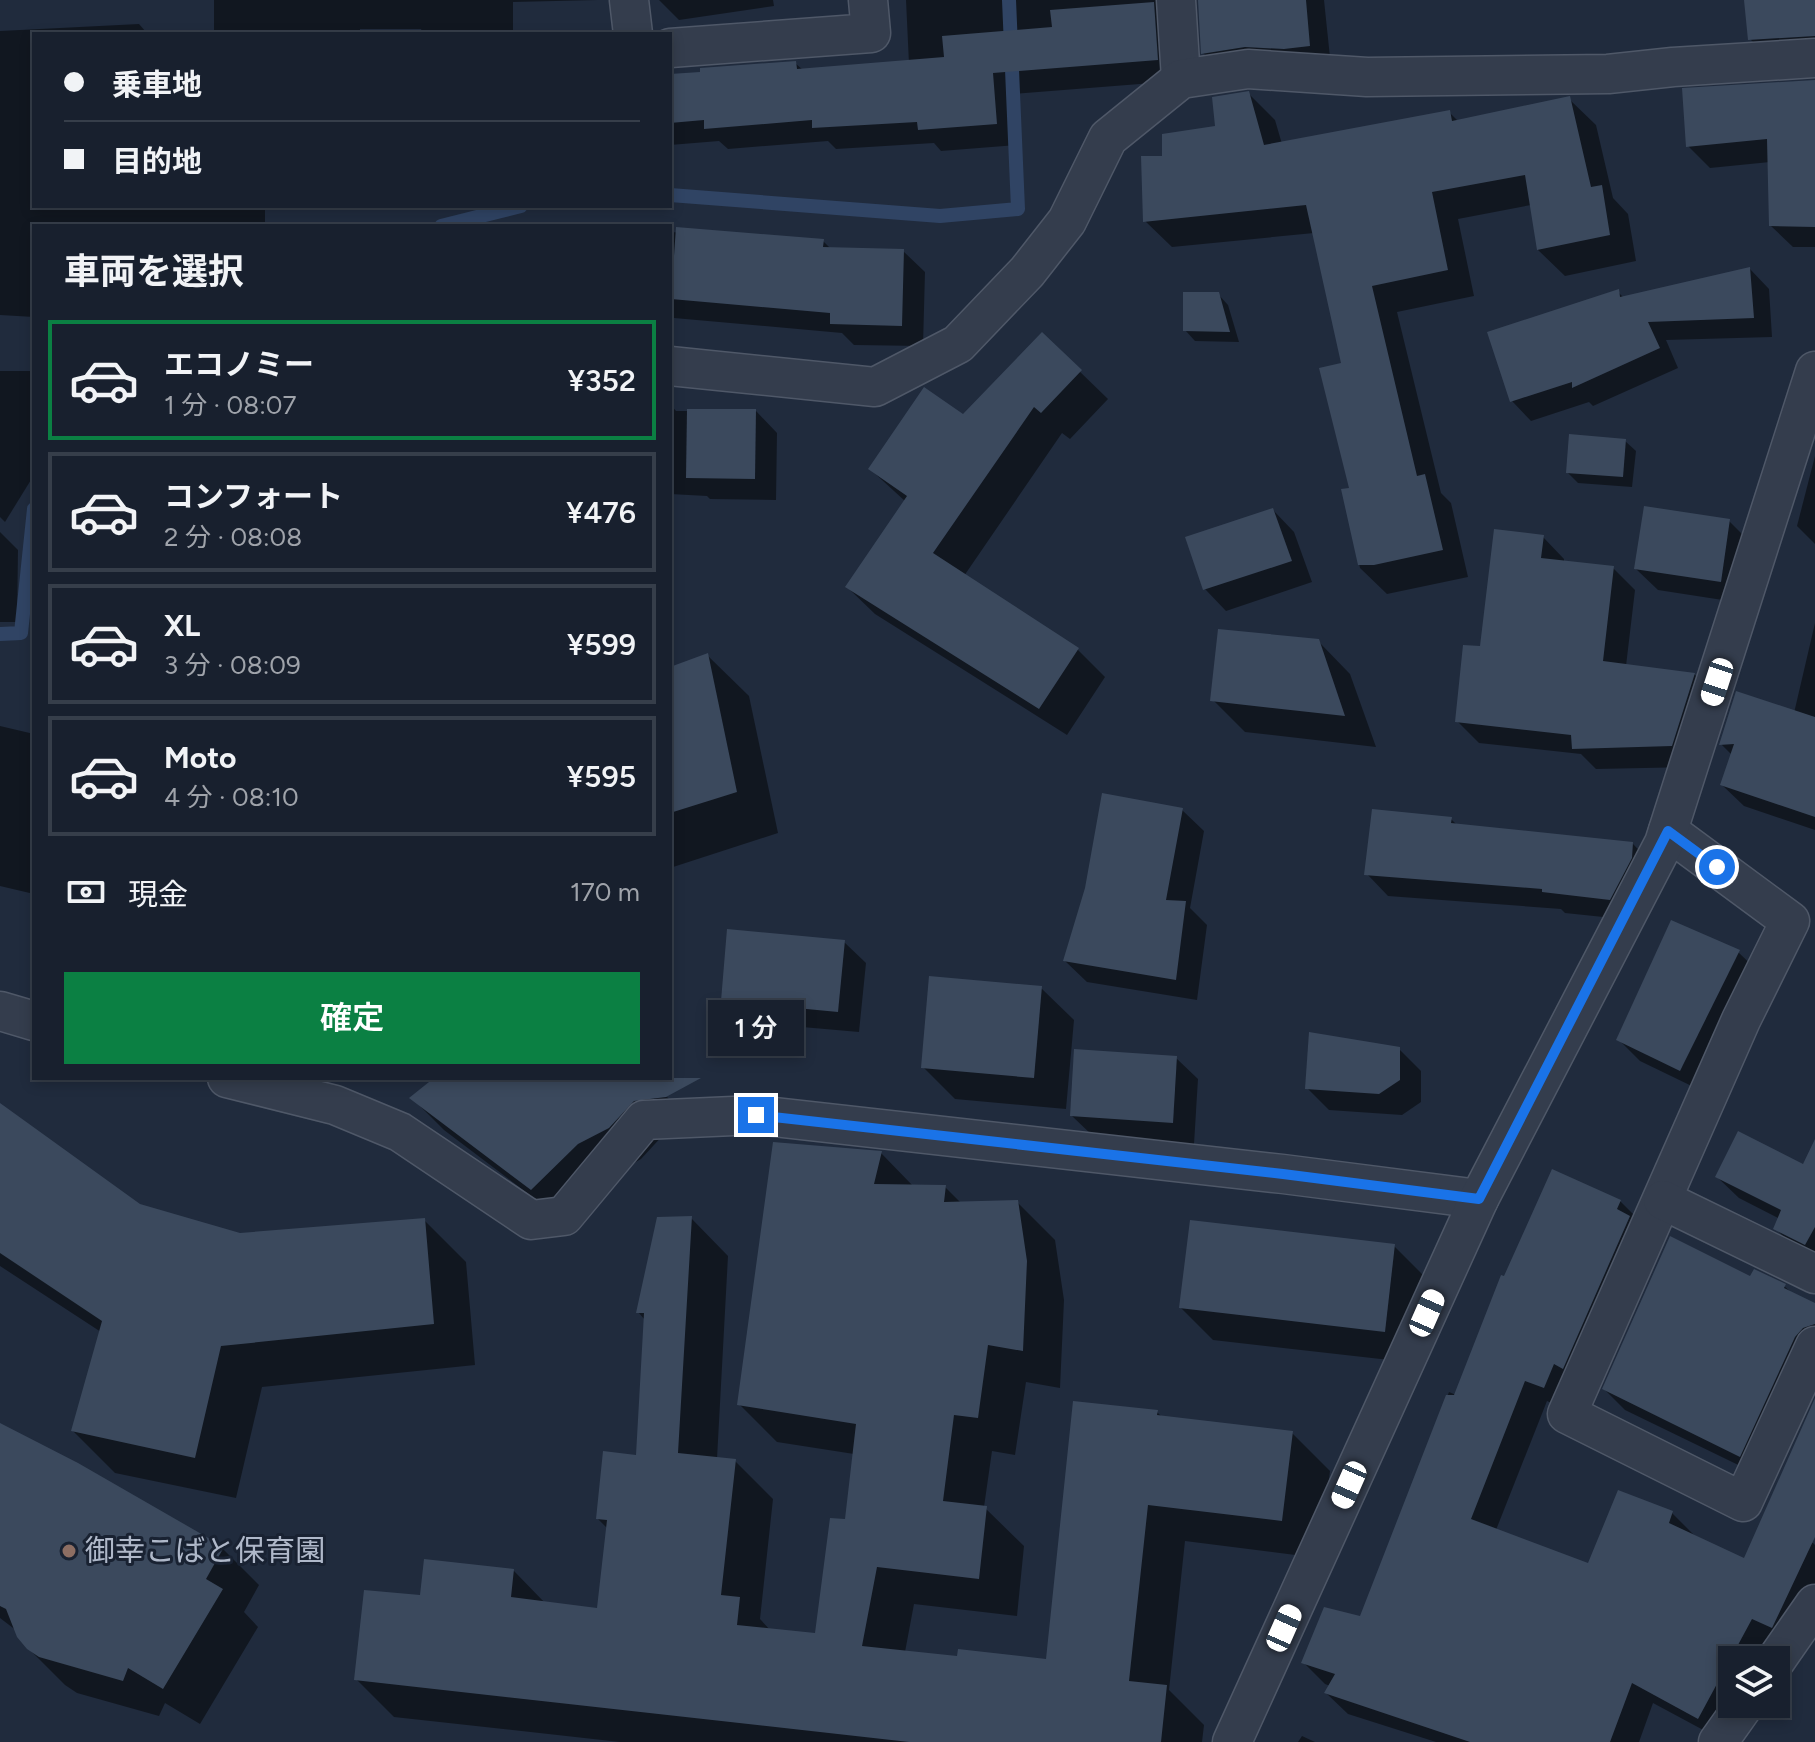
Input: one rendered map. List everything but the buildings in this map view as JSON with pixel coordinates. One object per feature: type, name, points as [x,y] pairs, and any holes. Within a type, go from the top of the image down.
[{"type":"street","points":[[629,0],[633,32]]},
{"type":"street","points":[[672,48],[871,33],[868,0]]},
{"type":"street","points":[[1176,0],[1181,79]]},
{"type":"street","points":[[672,366],[875,387],[958,344],[1027,272],[1067,221],[1108,138],[1181,79],[1248,69],[1367,77],[1608,74],[1815,58]]},
{"type":"street","points":[[1232,1742],[1479,1199],[1668,831],[1815,371]]},
{"type":"street","points":[[1668,831],[1790,921],[1741,1020],[1567,1414],[1743,1502],[1815,1346]]},
{"type":"street","points":[[0,1011],[32,1020]]},
{"type":"street","points":[[235,1080],[335,1105],[400,1132],[531,1220],[564,1216],[644,1120],[756,1115],[1268,1172],[1479,1199]]},
{"type":"street","points":[[1663,1200],[1815,1274]]},
{"type":"street","points":[[1786,1646],[1815,1604]]},
{"type":"street","points":[[1718,1742],[1735,1718]]},
{"type":"waterway","points":[[672,195],[940,216],[1018,209],[1009,0]]},
{"type":"waterway","points":[[449,224],[513,208]]},
{"type":"waterway","points":[[0,634],[21,633],[32,528]]},
{"type":"place","name":"御幸こばと保育園","points":[[69,1551]]},
{"type":"route","points":[[756,1115],[1479,1199],[1668,831],[1717,867]]}]
